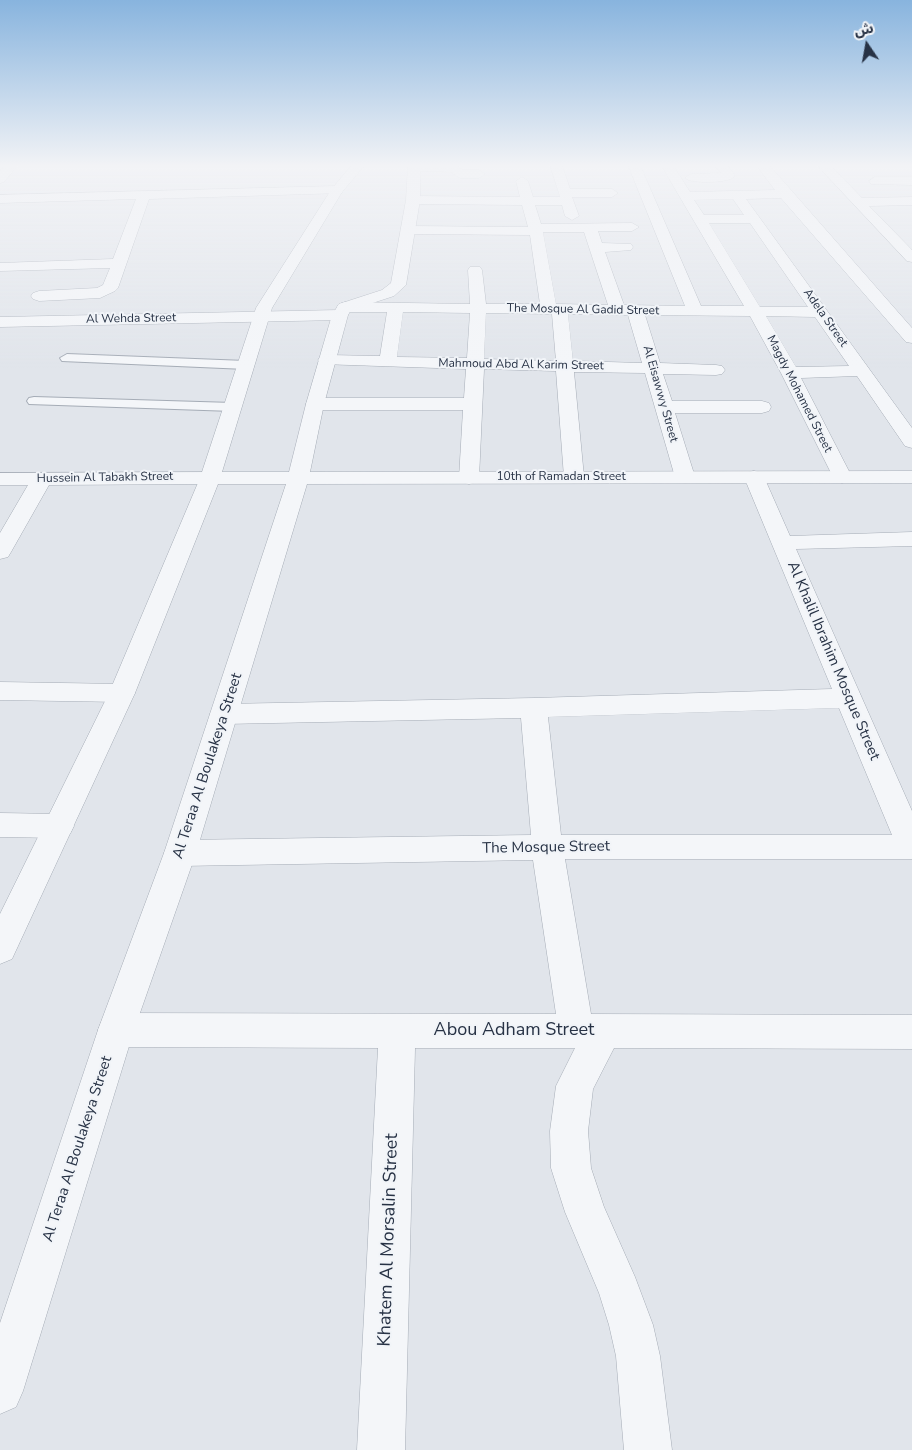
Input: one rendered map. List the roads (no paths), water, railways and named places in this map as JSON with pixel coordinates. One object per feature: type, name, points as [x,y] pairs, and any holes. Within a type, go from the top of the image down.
[{"type":"street","points":[[40,296],[91,294],[107,291],[110,288],[130,233]]},
{"type":"street","points":[[0,950],[122,693],[210,478],[264,308],[311,233]]},
{"type":"street","points":[[342,311],[394,290],[398,285],[411,242],[411,233]]},
{"type":"street","points":[[411,242],[500,233]]},
{"type":"street","points":[[536,233],[555,310],[564,366],[574,477]]},
{"type":"street","name":"Al Eisawwy Street","points":[[586,233],[596,248],[627,310],[652,368],[685,477]]},
{"type":"street","points":[[662,233],[694,311]]},
{"type":"street","name":"Magdy Mohamed Street","points":[[706,233],[755,311],[790,373],[842,478]]},
{"type":"street","name":"Adela Street","points":[[763,233],[912,442]]},
{"type":"street","points":[[819,233],[912,338]]},
{"type":"street","points":[[888,233],[912,258]]},
{"type":"street","points":[[596,248],[626,247]]},
{"type":"street","points":[[0,267],[119,263]]},
{"type":"street","points":[[469,478],[478,309],[474,270]]},
{"type":"street","points":[[388,362],[396,308]]},
{"type":"street","name":"The Mosque Al Gadid Street","points":[[342,311],[396,308],[821,312]]},
{"type":"street","name":"Al Wehda Street","points":[[0,322],[261,316],[342,311]]},
{"type":"street","name":"Al Teraa Al Boulakeya Street","points":[[0,1391],[116,1030],[180,853],[298,478],[315,404],[342,311]]},
{"type":"street","name":"Mahmoud Abd Al Karim Street","points":[[327,360],[716,370]]},
{"type":"street","points":[[790,373],[862,371]]},
{"type":"street","points":[[315,404],[473,404]]},
{"type":"street","points":[[663,408],[762,407]]},
{"type":"street","name":"Al Khalil Ibrahim Mosque Street","points":[[754,477],[912,846]]},
{"type":"street","name":"10th of Ramadan Street","points":[[210,478],[912,477]]},
{"type":"street","name":"Hussein Al Tabakh Street","points":[[0,479],[210,478]]},
{"type":"street","points":[[0,552],[42,479]]},
{"type":"street","points":[[782,543],[912,539]]},
{"type":"street","points":[[0,691],[122,693]]},
{"type":"street","points":[[224,714],[534,708],[849,698]]},
{"type":"street","points":[[534,708],[547,847],[590,1031],[574,1086],[570,1130],[571,1168],[585,1212],[620,1292],[631,1325],[638,1356],[648,1450]]},
{"type":"street","points":[[0,824],[59,826]]},
{"type":"street","name":"The Mosque Street","points":[[180,853],[547,847],[912,846]]},
{"type":"street","name":"Abou Adham Street","points":[[116,1030],[912,1032]]},
{"type":"street","name":"Khatem Al Morsalin Street","points":[[381,1450],[397,1031]]},
{"type":"lane","points":[[67,358],[246,365]]},
{"type":"lane","points":[[34,401],[233,408]]}]
